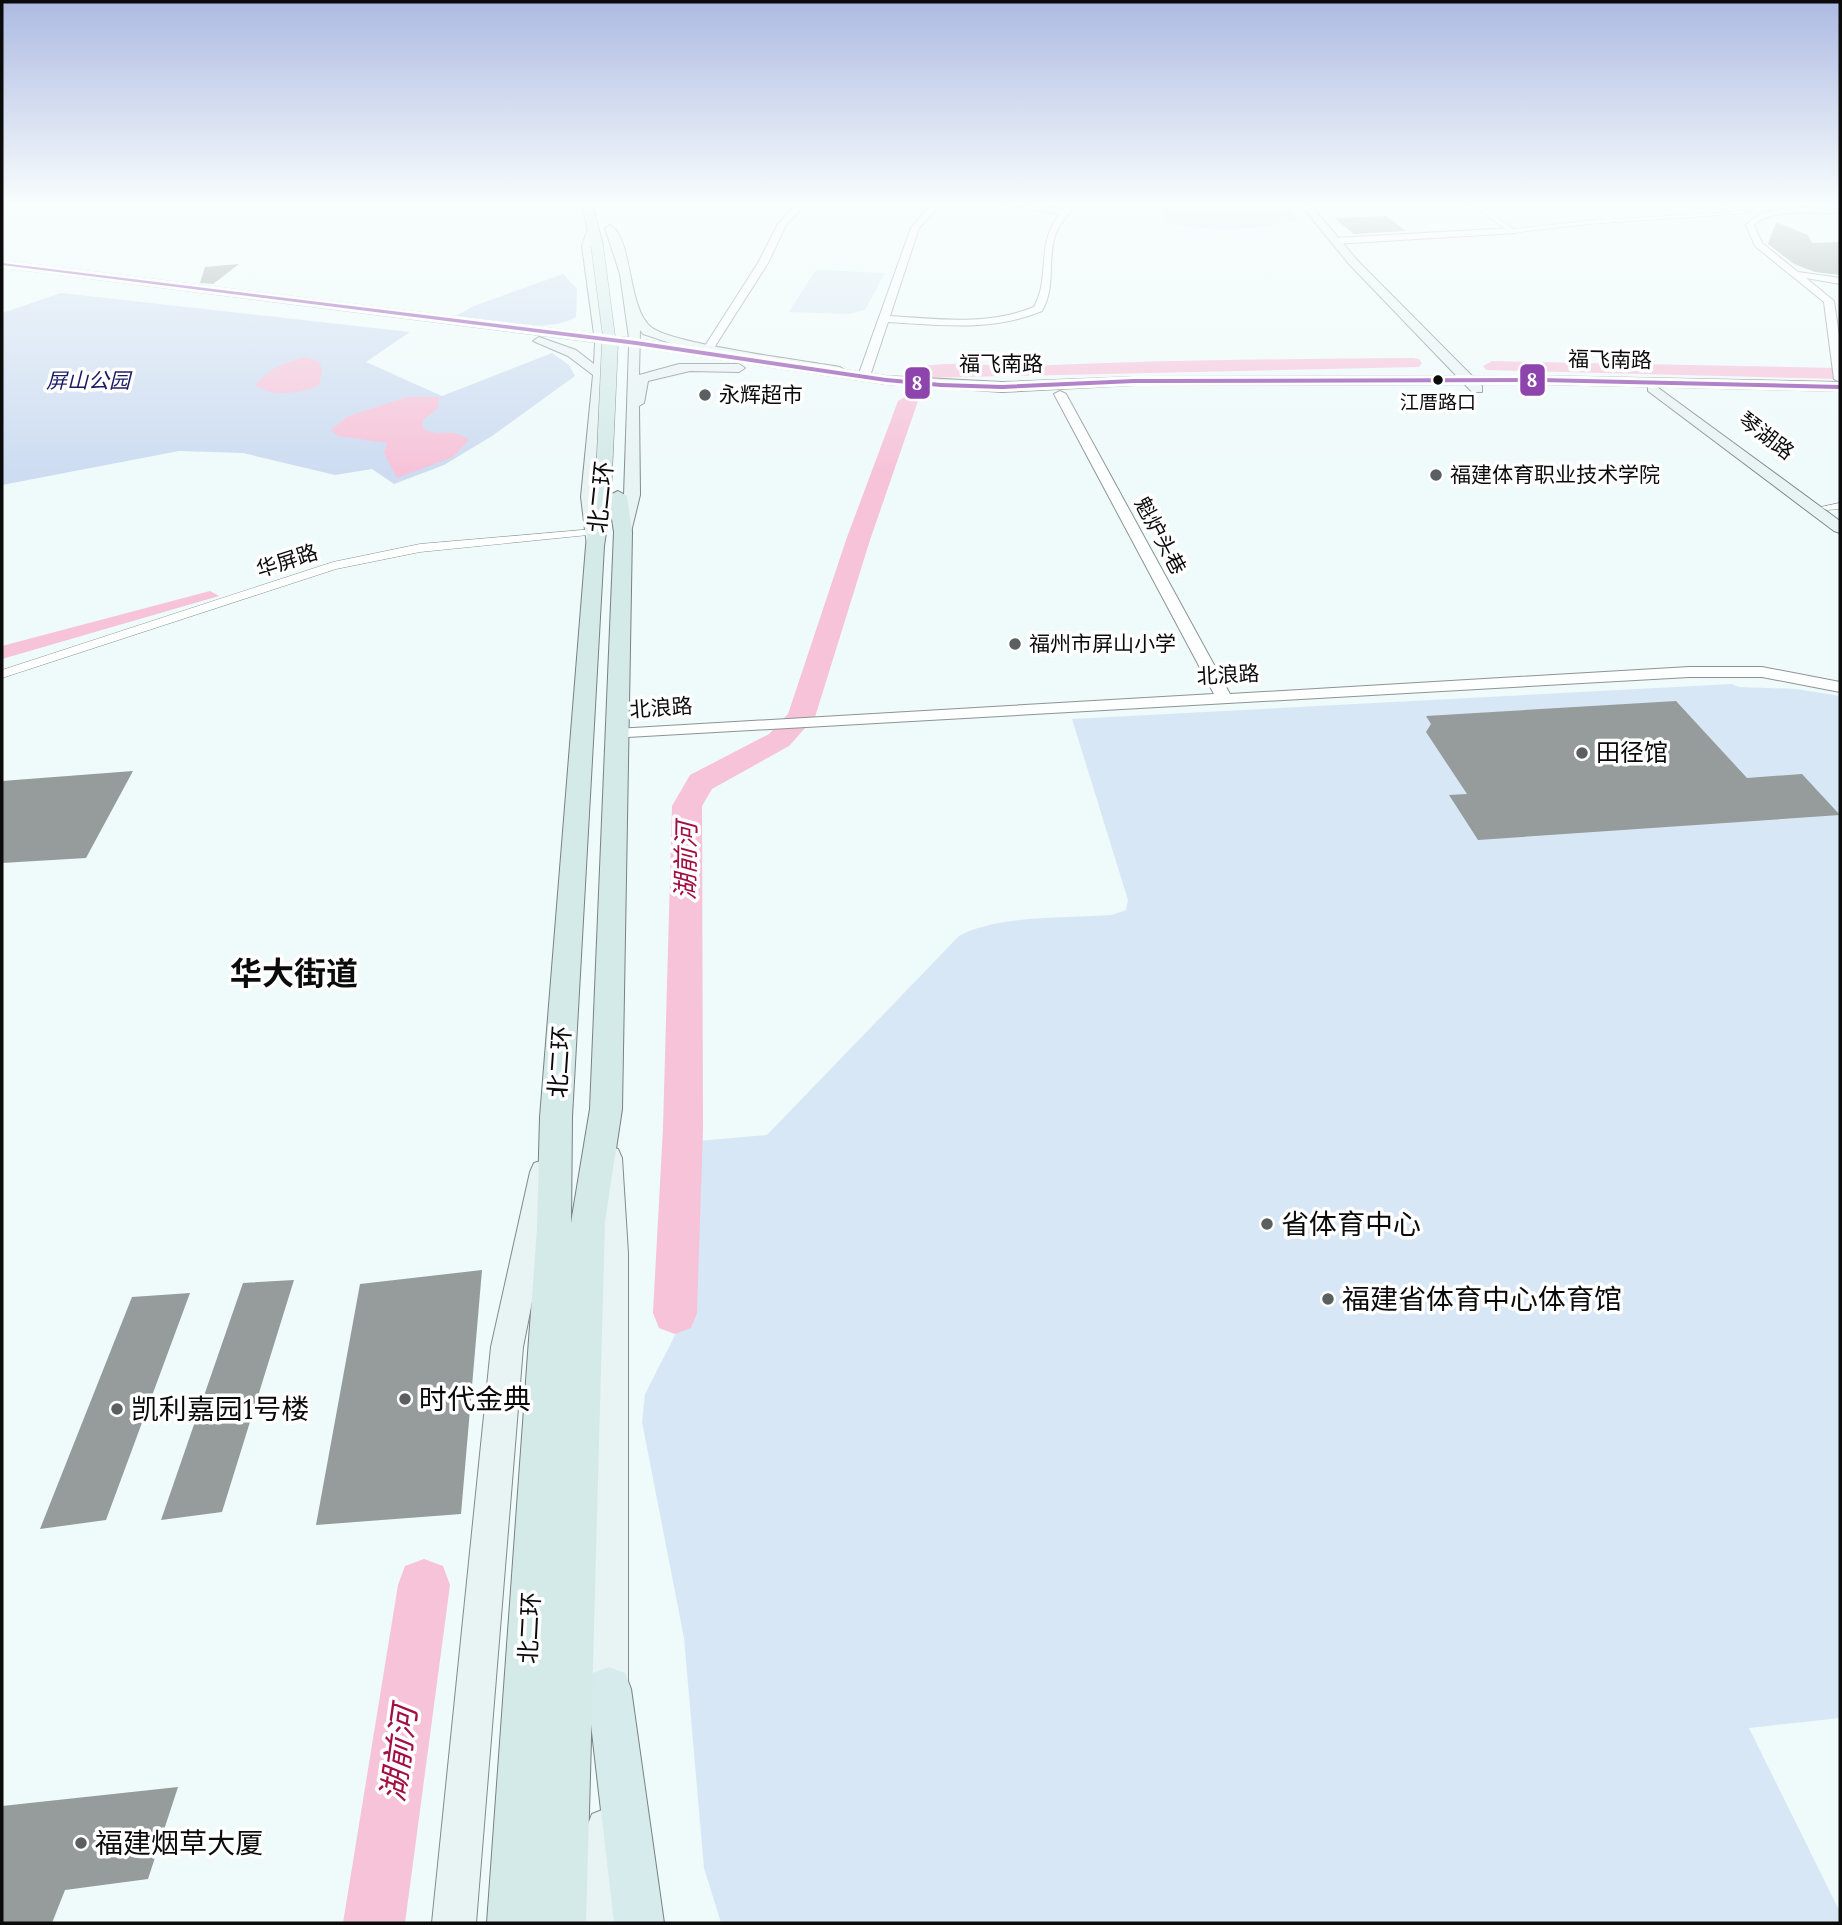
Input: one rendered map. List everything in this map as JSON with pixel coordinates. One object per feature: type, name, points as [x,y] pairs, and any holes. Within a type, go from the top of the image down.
[{"type":"highway","name":"北二环","points":[[561,1923],[571,1225],[556,1116],[595,539],[610,496],[611,353],[605,294]]},
{"type":"highway","name":"北二环","points":[[512,1923],[571,1225],[606,1109],[623,532],[610,496]]},
{"type":"main road","name":"福飞南路","points":[[159,294],[445,328],[601,342]]},
{"type":"main road","name":"福飞南路","points":[[240,294],[941,385],[1002,387],[1134,381],[1660,388],[1840,394]]},
{"type":"main road","points":[[545,332],[582,322],[584,294]]},
{"type":"main road","points":[[595,294],[601,342],[589,497],[595,539]]},
{"type":"main road","points":[[595,297],[629,294],[633,312],[636,347],[633,361],[632,495],[623,532]]},
{"type":"main road","points":[[1373,294],[1466,385]]},
{"type":"main road","points":[[1382,294],[1466,385]]},
{"type":"main road","points":[[633,312],[647,331],[708,349],[864,376]]},
{"type":"main road","points":[[445,328],[455,333],[540,342],[572,353],[600,374]]},
{"type":"main road","name":"福飞南路","points":[[636,347],[739,368],[896,390],[989,396],[1616,380],[1840,387]]},
{"type":"main road","points":[[632,420],[642,379],[673,367],[739,368]]},
{"type":"main road","points":[[1660,388],[1840,528]]},
{"type":"main road","name":"琴湖路","points":[[1660,388],[1833,507],[1840,517]]},
{"type":"main road","points":[[598,397],[634,394]]},
{"type":"main road","points":[[606,1109],[613,1253],[606,1923]]},
{"type":"main road","points":[[454,1923],[507,1347],[556,1116]]},
{"type":"main road","points":[[609,1689],[639,1923]]},
{"type":"street","points":[[708,349],[743,294]]},
{"type":"street","points":[[864,376],[893,294]]},
{"type":"street","points":[[885,319],[997,322],[1021,317],[1038,309],[1044,294]]},
{"type":"street","points":[[1822,294],[1831,304],[1840,377]]},
{"type":"street","name":"魁炉头巷","points":[[1060,394],[1224,698]]},
{"type":"street","name":"华屏路","points":[[2,674],[333,566],[419,548],[595,539]]},
{"type":"street","name":"北浪路","points":[[616,734],[1732,671],[1775,674],[1840,687]]},
{"type":"green space","name":"屏山公园","points":[[59,294],[68,294],[410,332],[366,362],[442,396],[552,353],[569,365],[575,376],[492,436],[444,465],[394,484],[372,469],[335,475],[243,453],[179,451],[2,485],[2,313]]},
{"type":"green space","points":[[508,294],[577,294],[576,317],[549,325],[517,325],[455,316]]},
{"type":"shaded area","points":[[801,294],[874,294],[865,310],[848,314],[789,312]]},
{"type":"shaded area","points":[[305,357],[320,362],[322,371],[319,385],[304,390],[277,393],[255,385],[277,367]]},
{"type":"shaded area","points":[[407,397],[439,397],[438,408],[423,420],[423,428],[435,433],[457,434],[469,440],[453,457],[397,478],[384,453],[387,443],[338,436],[331,430],[348,416]]},
{"type":"shaded area","points":[[210,591],[219,596],[2,659],[2,646]]},
{"type":"shaded area","name":"省体育中心","points":[[1732,684],[1739,687],[1796,689],[1840,696],[1840,1718],[1749,1728],[1840,1912],[1840,1923],[721,1923],[704,1868],[684,1638],[642,1422],[645,1394],[690,1306],[698,1141],[767,1135],[959,936],[992,924],[1054,917],[1112,915],[1126,910],[1128,900],[1072,719]]},
{"type":"building","name":"田径馆","points":[[1676,701],[1747,778],[1802,774],[1840,815],[1478,840],[1449,795],[1467,794],[1426,732],[1431,724],[1426,716]]},
{"type":"building","points":[[133,771],[86,858],[2,863],[2,781]]},
{"type":"building","name":"时代金典","points":[[482,1270],[461,1514],[316,1525],[360,1284]]},
{"type":"building","points":[[294,1280],[222,1512],[161,1520],[243,1283]]},
{"type":"building","name":"凯利嘉园1号楼","points":[[190,1293],[106,1520],[40,1529],[132,1297]]},
{"type":"building","name":"福建烟草大厦","points":[[178,1787],[148,1879],[65,1890],[52,1923],[2,1923],[2,1806]]},
{"type":"waterway","name":"湖前河","points":[[920,372],[1413,363]]},
{"type":"waterway","name":"湖前河","points":[[1492,366],[1840,374]]},
{"type":"waterway","name":"湖前河","points":[[675,1313],[683,1128],[687,806],[701,782],[779,740],[801,717],[858,540],[908,401]]},
{"type":"waterway","name":"湖前河","points":[[374,1923],[424,1585]]},
{"type":"transit line","name":"8","points":[[241,294],[636,343],[886,380],[941,385],[1002,387],[1134,381],[1541,380],[1840,387]]},
{"type":"place","name":"江厝路口","points":[[1438,380]]},
{"type":"place","name":"永辉超市","points":[[705,395]]},
{"type":"place","name":"福建体育职业技术学院","points":[[1436,475]]},
{"type":"place","name":"福州市屏山小学","points":[[1015,644]]},
{"type":"place","name":"田径馆","points":[[1582,753]]},
{"type":"place","name":"省体育中心","points":[[1267,1224]]},
{"type":"place","name":"福建省体育中心体育馆","points":[[1328,1299]]},
{"type":"place","name":"时代金典","points":[[405,1399]]},
{"type":"place","name":"凯利嘉园1号楼","points":[[117,1409]]},
{"type":"place","name":"福建烟草大厦","points":[[81,1843]]},
{"type":"district","name":"华大街道","points":[[294,974]]}]
